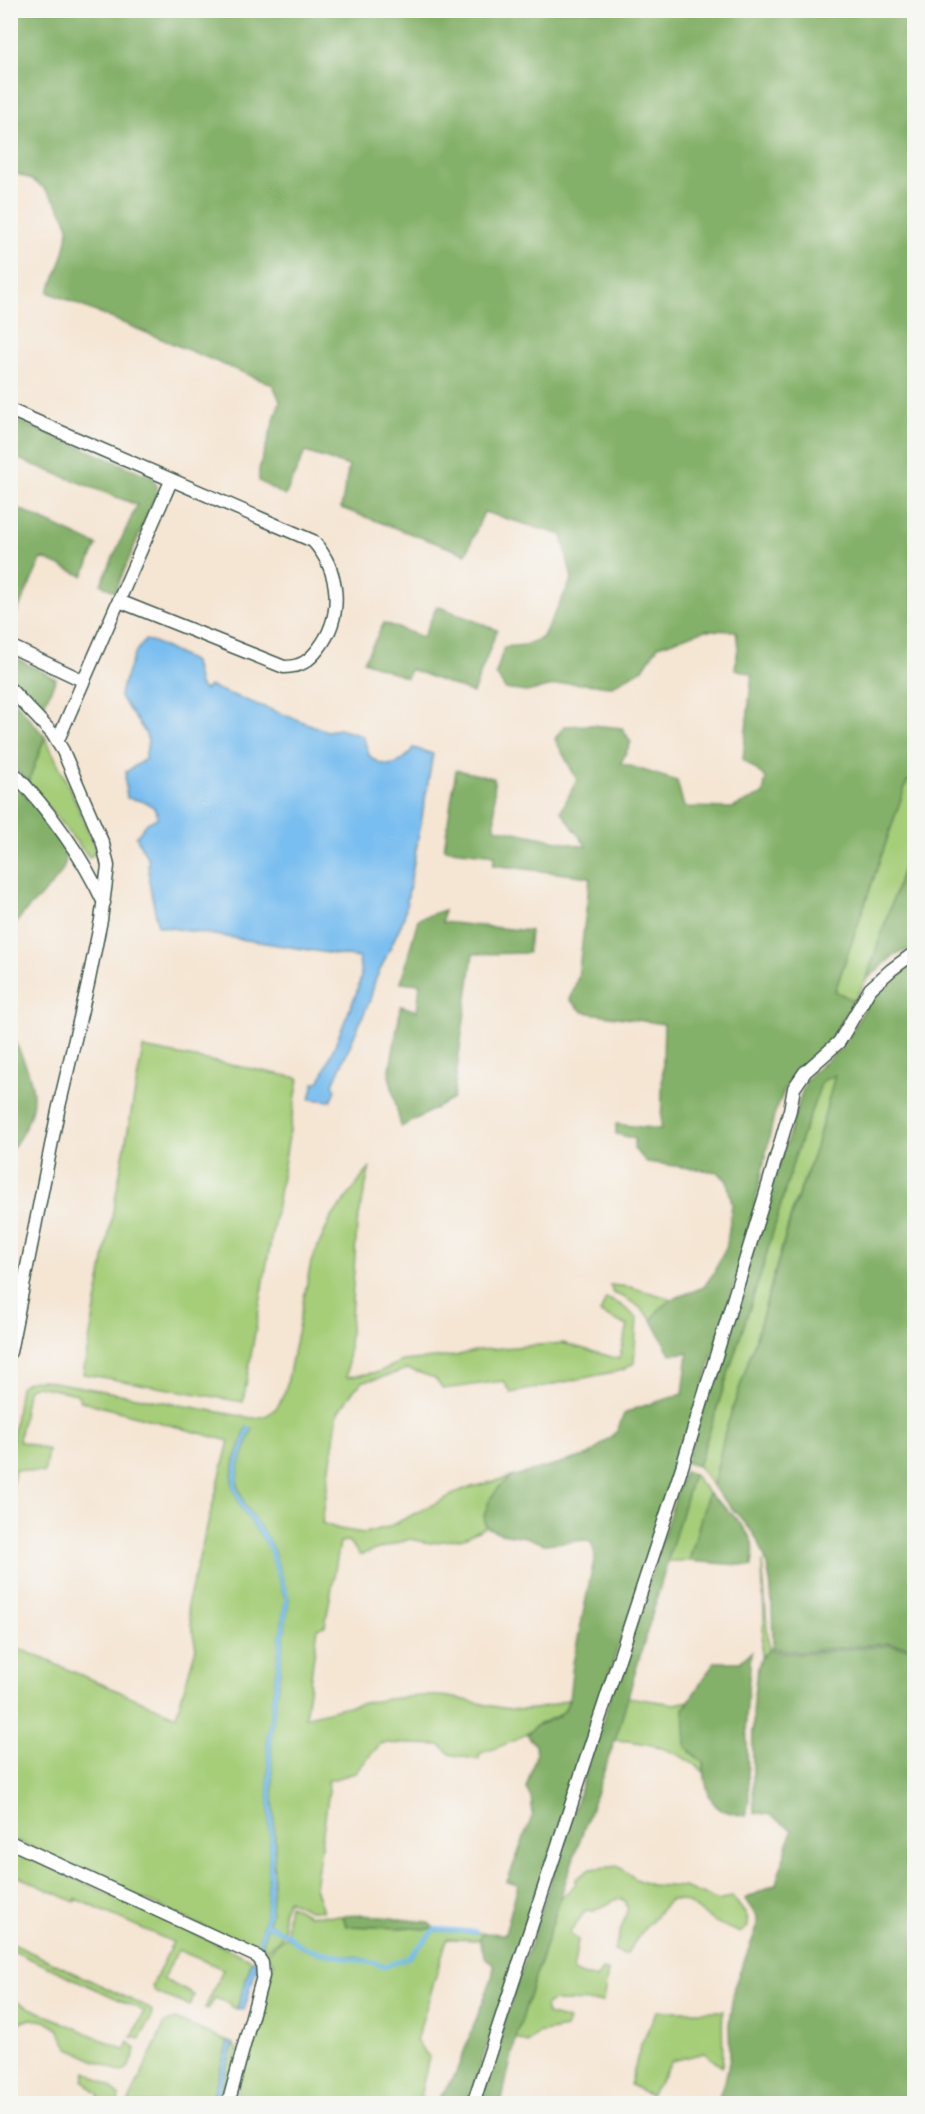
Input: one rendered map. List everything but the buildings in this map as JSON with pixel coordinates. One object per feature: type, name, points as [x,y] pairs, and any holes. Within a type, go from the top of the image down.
[{"type":"street","points":[[10,410],[313,541],[323,553],[337,597],[336,613],[326,639],[310,660],[296,667],[285,667],[118,601]]},
{"type":"street","points":[[57,742],[171,481]]},
{"type":"street","points":[[10,646],[84,681]]},
{"type":"street","points":[[10,689],[38,717],[57,742],[103,844],[108,866],[104,903],[88,984],[58,1111],[10,1352]]},
{"type":"street","points":[[10,769],[49,811],[92,876],[104,903]]},
{"type":"street","points":[[473,2103],[682,1467],[790,1110],[794,1088],[805,1072],[839,1042],[870,989],[899,963],[915,953]]},
{"type":"street","points":[[10,1842],[258,1957],[262,1963],[263,1976],[228,2103]]},
{"type":"green space","points":[[10,11],[914,11],[914,781],[907,781],[835,991],[854,1001],[828,1044],[788,1082],[774,1115],[746,1247],[686,1443],[516,1954],[469,2103],[436,2103],[455,2075],[492,1978],[494,1966],[486,1958],[479,1940],[484,1933],[505,1934],[518,1885],[507,1882],[533,1814],[531,1797],[526,1788],[536,1755],[535,1745],[527,1734],[536,1726],[557,1717],[565,1710],[569,1699],[573,1663],[595,1555],[592,1544],[586,1540],[544,1544],[526,1537],[500,1533],[486,1527],[484,1516],[489,1501],[499,1487],[511,1477],[589,1455],[617,1431],[624,1414],[683,1394],[688,1353],[670,1354],[652,1320],[660,1308],[673,1299],[704,1287],[713,1274],[727,1245],[732,1204],[727,1181],[718,1172],[647,1162],[634,1149],[635,1139],[616,1134],[616,1124],[661,1129],[664,1024],[583,1012],[570,1000],[578,977],[590,877],[493,865],[495,855],[444,849],[456,770],[494,778],[495,828],[587,847],[561,811],[577,780],[555,739],[564,726],[592,725],[622,728],[631,742],[621,763],[677,781],[684,807],[732,808],[763,794],[766,778],[743,759],[752,674],[735,669],[738,648],[736,631],[706,630],[658,646],[643,669],[612,686],[568,683],[526,692],[505,689],[496,674],[504,647],[525,645],[542,638],[572,579],[562,535],[484,512],[466,554],[341,508],[349,466],[305,452],[285,496],[259,481],[259,469],[280,401],[273,385],[48,292],[64,253],[68,226],[61,209],[44,189],[33,180],[11,172]]},
{"type":"green space","points":[[11,418],[152,477],[157,493],[115,592],[101,584],[137,505],[16,458],[11,469]]},
{"type":"green space","points":[[11,505],[97,545],[83,576],[42,558],[11,625]]},
{"type":"green space","points":[[437,606],[497,630],[473,693],[410,669],[407,678],[364,661],[384,623],[423,637]]},
{"type":"green space","points":[[10,655],[56,679],[40,713],[11,682]]},
{"type":"green space","points":[[11,697],[45,737],[28,783],[11,764]]},
{"type":"green space","points":[[45,737],[97,853],[89,857],[28,783]]},
{"type":"green space","points":[[11,779],[56,833],[65,857],[61,874],[22,915],[11,931]]},
{"type":"green space","points":[[907,781],[914,781],[914,836],[866,980],[854,1001],[835,991]]},
{"type":"green space","points":[[914,836],[914,947],[893,956],[866,980]]},
{"type":"green space","points":[[444,910],[442,922],[530,931],[528,953],[473,954],[453,1099],[401,1127],[389,1075],[401,1006],[417,1011],[420,984],[401,982],[418,919]]},
{"type":"green space","points":[[914,961],[914,1647],[889,1643],[799,1652],[771,1648],[773,1646],[771,1595],[765,1557],[750,1529],[713,1487],[725,1432],[756,1338],[794,1208],[815,1151],[835,1075],[822,1081],[794,1159],[762,1270],[698,1466],[686,1463],[805,1083],[812,1073],[844,1046],[874,991],[896,972]]},
{"type":"green space","points":[[10,1032],[25,1064],[33,1091],[29,1118],[11,1150]]},
{"type":"green space","points":[[143,1048],[299,1078],[243,1402],[83,1374]]},
{"type":"green space","points":[[835,1075],[815,1151],[793,1208],[756,1338],[725,1432],[713,1487],[698,1466],[762,1270],[794,1159],[822,1081]]},
{"type":"green space","points":[[370,1167],[357,1224],[347,1377],[379,1372],[402,1361],[455,1356],[479,1350],[563,1343],[619,1359],[628,1326],[600,1313],[606,1298],[621,1305],[637,1318],[634,1363],[623,1370],[511,1393],[504,1381],[443,1389],[435,1378],[408,1369],[364,1381],[354,1390],[338,1412],[322,1523],[339,1529],[364,1533],[388,1527],[464,1489],[511,1477],[491,1499],[486,1513],[486,1527],[464,1538],[430,1543],[410,1539],[360,1555],[348,1541],[340,1542],[325,1626],[318,1628],[305,1717],[354,1705],[403,1697],[449,1697],[521,1710],[542,1708],[569,1699],[564,1711],[557,1717],[537,1725],[516,1740],[481,1753],[478,1760],[450,1754],[440,1745],[381,1743],[355,1773],[327,1781],[329,1790],[315,1888],[323,1911],[309,1910],[288,1900],[283,1911],[284,1932],[268,1923],[271,1913],[275,1844],[271,1740],[289,1598],[271,1543],[245,1506],[238,1486],[240,1463],[252,1429],[247,1427],[235,1461],[233,1487],[241,1508],[268,1546],[285,1599],[267,1740],[270,1844],[266,1913],[256,1951],[11,1838],[11,1645],[176,1716],[196,1648],[187,1605],[229,1441],[81,1401],[77,1394],[37,1386],[31,1387],[27,1391],[19,1441],[48,1450],[44,1473],[15,1469],[11,1494],[11,1450],[20,1387],[34,1380],[43,1380],[252,1418],[271,1412],[280,1403],[287,1384],[311,1262],[330,1220]]},
{"type":"green space","points":[[610,1285],[630,1287],[673,1299],[660,1308],[652,1320],[634,1304],[613,1293]]},
{"type":"green space","points":[[684,1471],[693,1474],[619,1728],[566,1880],[516,2038],[501,2103],[478,2104]]},
{"type":"green space","points":[[693,1474],[708,1493],[689,1561],[667,1561]]},
{"type":"green space","points":[[708,1493],[735,1517],[751,1539],[754,1548],[752,1566],[689,1561]]},
{"type":"green space","points":[[762,1562],[769,1650],[761,1658],[764,1618]]},
{"type":"green space","points":[[889,1645],[914,1649],[914,2103],[716,2103],[725,2082],[730,2058],[729,2025],[734,1987],[757,1928],[757,1917],[745,1899],[776,1884],[792,1830],[770,1815],[754,1812],[753,1707],[758,1668],[762,1657],[769,1650],[799,1654]]},
{"type":"green space","points":[[751,1652],[746,1718],[749,1800],[745,1816],[720,1809],[709,1795],[704,1763],[686,1747],[684,1709],[714,1662],[740,1662]]},
{"type":"green space","points":[[627,1697],[675,1704],[689,1701],[684,1709],[690,1752],[704,1763],[704,1772],[673,1752],[662,1748],[614,1740]]},
{"type":"green space","points":[[11,1849],[252,1960],[237,2009],[215,1998],[208,2010],[205,2009],[223,1969],[178,1950],[163,1979],[194,1995],[190,2006],[156,1993],[152,1986],[173,1942],[15,1875],[11,1883]]},
{"type":"green space","points":[[618,1866],[636,1879],[650,1885],[684,1887],[719,1901],[732,1896],[747,1916],[748,1927],[740,1933],[712,1920],[687,1902],[670,1900],[625,1955],[614,1951],[628,1908],[625,1901],[619,1898],[594,1911],[586,1910],[569,1933],[578,1940],[573,1972],[596,1979],[602,1970],[608,1971],[603,2002],[553,2001],[545,2006],[547,2014],[569,2020],[566,2028],[538,2033],[528,2043],[516,2038],[560,1899],[575,1885],[576,1879],[590,1869]]},
{"type":"green space","points":[[289,1905],[309,1915],[343,1916],[346,1926],[435,1929],[410,1955],[398,1962],[386,1965],[355,1957],[314,1951],[300,1944],[287,1933]]},
{"type":"green space","points":[[362,1915],[428,1922],[435,1929],[346,1926],[343,1916]]},
{"type":"green space","points":[[267,1926],[283,1934],[279,1940],[261,1952]]},
{"type":"green space","points":[[435,1931],[484,1933],[479,1940],[447,1939],[416,2041],[429,2057],[420,2097],[431,2103],[234,2104],[274,1962],[264,1954],[286,1936],[300,1947],[315,1953],[386,1967],[410,1958]]},
{"type":"green space","points":[[11,1943],[149,2008],[152,2011],[150,2020],[140,2039],[132,2037],[144,2011],[11,1950]]},
{"type":"green space","points":[[10,1999],[125,2050],[129,2042],[136,2049],[131,2063],[121,2072],[69,2049],[58,2029],[45,2021],[30,2019],[14,2025],[11,2023]]},
{"type":"green space","points":[[657,2011],[723,2011],[722,2067],[704,2053],[672,2061],[651,2095],[630,2085],[641,2044]]},
{"type":"green space","points":[[175,2019],[228,2042],[211,2103],[128,2103],[165,2023]]},
{"type":"green space","points":[[233,2044],[238,2051],[225,2103],[217,2104]]},
{"type":"green space","points":[[86,2072],[109,2085],[119,2095],[118,2103],[100,2103],[98,2094],[83,2080]]},
{"type":"water","points":[[145,640],[154,642],[194,662],[199,685],[205,690],[209,686],[327,731],[339,729],[363,736],[369,755],[381,763],[387,765],[398,762],[404,759],[413,748],[433,754],[404,918],[375,981],[370,1000],[333,1084],[336,1090],[331,1101],[310,1099],[314,1083],[320,1081],[356,994],[361,977],[359,958],[158,926],[149,882],[148,859],[136,837],[147,823],[157,818],[157,813],[147,803],[127,798],[125,780],[126,772],[145,759],[148,741],[145,732],[120,697],[135,653]]},
{"type":"water","points":[[252,1960],[258,1962],[244,2010],[237,2009]]},
{"type":"water","points":[[228,2042],[233,2044],[217,2103],[211,2103]]},
{"type":"waterway","points":[[249,1428],[238,1462],[235,1487],[243,1507],[269,1544],[287,1598],[269,1740],[272,1844],[268,1913],[258,1951]]},
{"type":"waterway","points":[[265,1924],[287,1934],[299,1945],[314,1951],[386,1966],[409,1957],[435,1929],[476,1932]]}]
